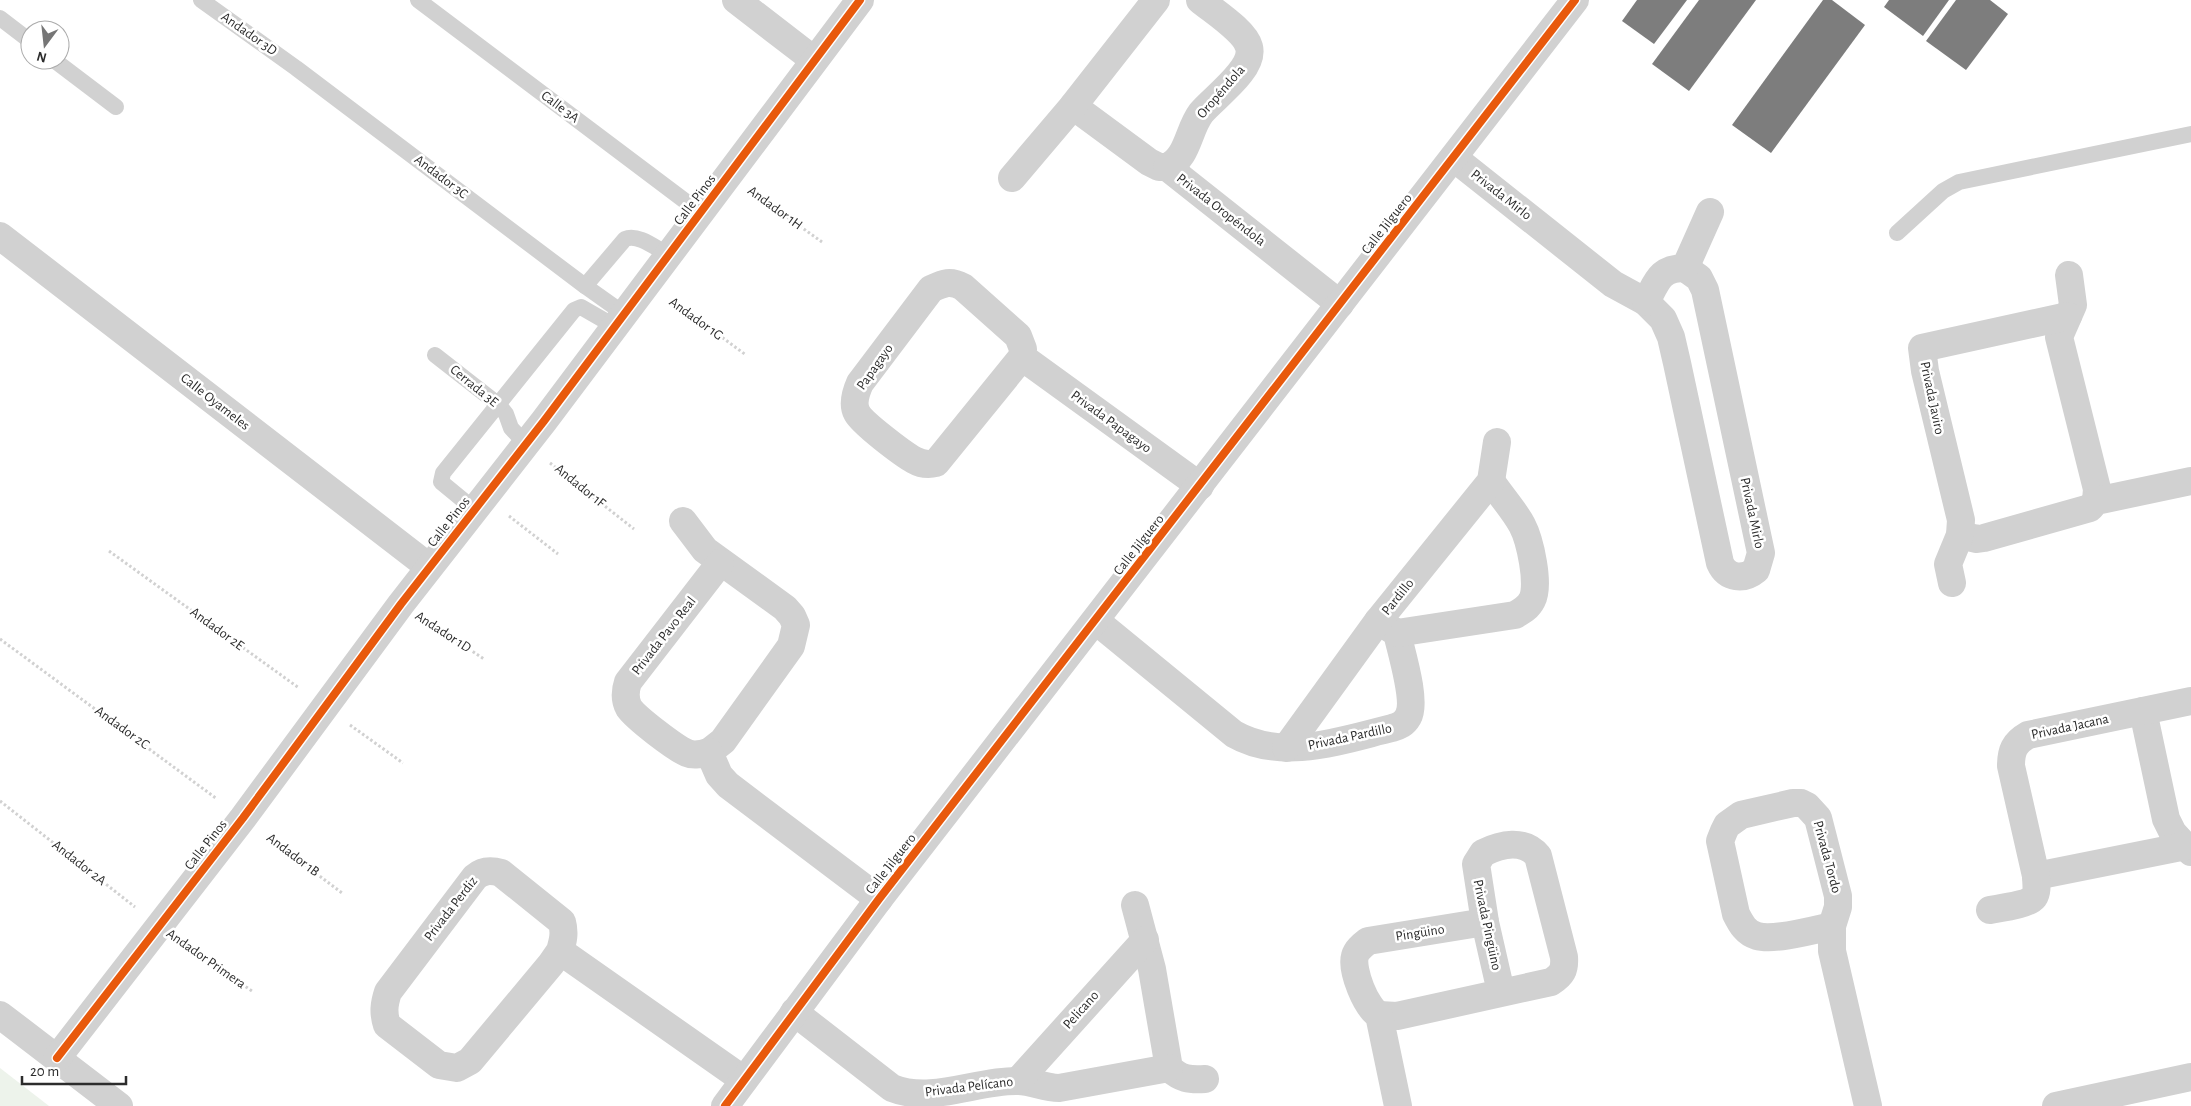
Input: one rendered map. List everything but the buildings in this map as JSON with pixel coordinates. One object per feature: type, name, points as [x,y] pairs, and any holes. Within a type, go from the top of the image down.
[{"type":"street","points":[[736,0],[814,60]]},
{"type":"street","name":"Calle Pinos","points":[[57,1058],[243,818],[401,604],[480,504],[647,282],[702,213],[728,175],[860,0]]},
{"type":"street","points":[[1012,178],[1073,106],[1156,0]]},
{"type":"street","name":"Oropéndola","points":[[1167,167],[1182,152],[1200,114],[1240,72],[1248,60],[1250,49],[1243,36],[1200,0]]},
{"type":"street","name":"Calle Jilguero","points":[[726,1106],[879,899],[1575,0]]},
{"type":"street","name":"Privada Oropéndola","points":[[1073,106],[1154,166],[1167,167],[1340,304]]},
{"type":"street","name":"Privada Mirlo","points":[[1454,158],[1613,284],[1646,302],[1663,319],[1671,337],[1720,563],[1722,569],[1732,575],[1739,578],[1746,577],[1756,570],[1761,553],[1705,290],[1699,278],[1685,268]]},
{"type":"street","points":[[1646,302],[1667,270],[1685,268],[1710,212]]},
{"type":"street","name":"Calle Oyameles","points":[[0,236],[429,567]]},
{"type":"street","points":[[1960,535],[1977,539],[1984,538],[2090,508],[2096,501],[2097,490],[2059,337],[2072,305],[2069,275]]},
{"type":"street","name":"Papagayo","points":[[947,282],[963,287],[1018,336],[1023,349],[1022,357],[936,463],[929,465],[913,460],[865,423],[856,412],[855,402],[860,383],[931,289],[947,282]]},
{"type":"street","name":"Privada Javiro","points":[[1952,583],[1948,564],[1960,535],[1961,520],[1925,371],[1922,348],[2068,316]]},
{"type":"street","name":"Privada Papagayo","points":[[1022,357],[1200,486]]},
{"type":"street","points":[[1388,627],[1515,614],[1525,609],[1532,600],[1536,579],[1527,536],[1520,521],[1491,481],[1497,442]]},
{"type":"street","name":"Pardillo","points":[[1286,748],[1388,627],[1491,481]]},
{"type":"street","points":[[2096,501],[2191,482]]},
{"type":"street","points":[[683,521],[705,550],[720,563],[785,608],[792,616],[796,625],[792,646],[723,741],[709,752],[719,775],[728,785],[879,899]]},
{"type":"street","name":"Privada Pavo Real","points":[[709,752],[699,755],[687,753],[640,719],[629,708],[625,692],[628,682],[720,563]]},
{"type":"street","name":"Privada Pardillo","points":[[1096,621],[1234,734],[1248,742],[1286,748],[1312,747],[1392,728],[1402,724],[1408,718],[1411,702],[1388,627]]},
{"type":"street","name":"Privada Jacana","points":[[1990,910],[2032,899],[2036,891],[2036,876],[2011,766],[2013,748],[2018,740],[2028,735],[2191,701]]},
{"type":"street","points":[[2143,712],[2166,819],[2173,832],[2188,849]]},
{"type":"street","name":"Privada Tordo","points":[[1832,926],[1769,938],[1748,932],[1741,925],[1736,914],[1720,841],[1727,825],[1741,815],[1793,803],[1801,803],[1812,810],[1818,818],[1838,896],[1838,907],[1832,926],[1832,952],[1868,1106]]},
{"type":"street","name":"Privada Pingüino","points":[[1518,844],[1530,847],[1538,856],[1564,957],[1565,966],[1562,973],[1552,982],[1501,992],[1485,922],[1476,870],[1480,858],[1489,850],[1518,844]]},
{"type":"street","points":[[2036,876],[2188,849]]},
{"type":"street","name":"Privada Perdiz","points":[[480,872],[501,873],[562,922],[564,930],[560,951],[470,1061],[457,1068],[439,1065],[387,1025],[384,1016],[384,1003],[388,992],[480,872]]},
{"type":"street","points":[[1134,905],[1152,969],[1169,1068],[1178,1076],[1187,1080],[1205,1079]]},
{"type":"street","name":"Pingüino","points":[[1379,1015],[1373,1012],[1367,1004],[1355,967],[1355,957],[1358,951],[1368,941],[1485,922]]},
{"type":"street","name":"Pelicano","points":[[1018,1081],[1145,940]]},
{"type":"street","points":[[560,951],[744,1080]]},
{"type":"street","points":[[1398,1106],[1379,1015],[1396,1016],[1501,992]]},
{"type":"street","name":"Privada Pelícano","points":[[794,1012],[892,1088],[902,1092],[925,1093],[1018,1081],[1048,1088],[1059,1088],[1169,1068]]},
{"type":"street","points":[[0,1015],[119,1106]]},
{"type":"street","points":[[2056,1106],[2191,1077]]},
{"type":"lane","name":"Andador 3D","points":[[201,0],[296,68]]},
{"type":"lane","name":"Calle 3A","points":[[418,0],[702,213]]},
{"type":"lane","points":[[0,18],[20,33]]},
{"type":"lane","name":"Andador 3C","points":[[296,68],[585,286],[619,320]]},
{"type":"lane","points":[[67,70],[116,107]]},
{"type":"lane","points":[[1897,233],[1942,191],[1959,182],[2191,134]]},
{"type":"lane","points":[[585,286],[625,239],[629,237],[639,239],[669,255]]},
{"type":"lane","points":[[480,504],[447,489],[441,482],[441,478],[574,310],[580,307],[619,320]]},
{"type":"lane","name":"Cerrada 3E","points":[[435,355],[499,405],[506,414],[512,428],[526,444]]},
{"type":"path","points":[[480,504],[558,554]]},
{"type":"shaded area","points":[[0,1068],[49,1106],[0,1106]]},
{"type":"cycle path","points":[[57,1058],[243,818],[401,604],[544,421],[860,0]]},
{"type":"cycle path","points":[[725,1106],[879,899],[1575,0]]}]
